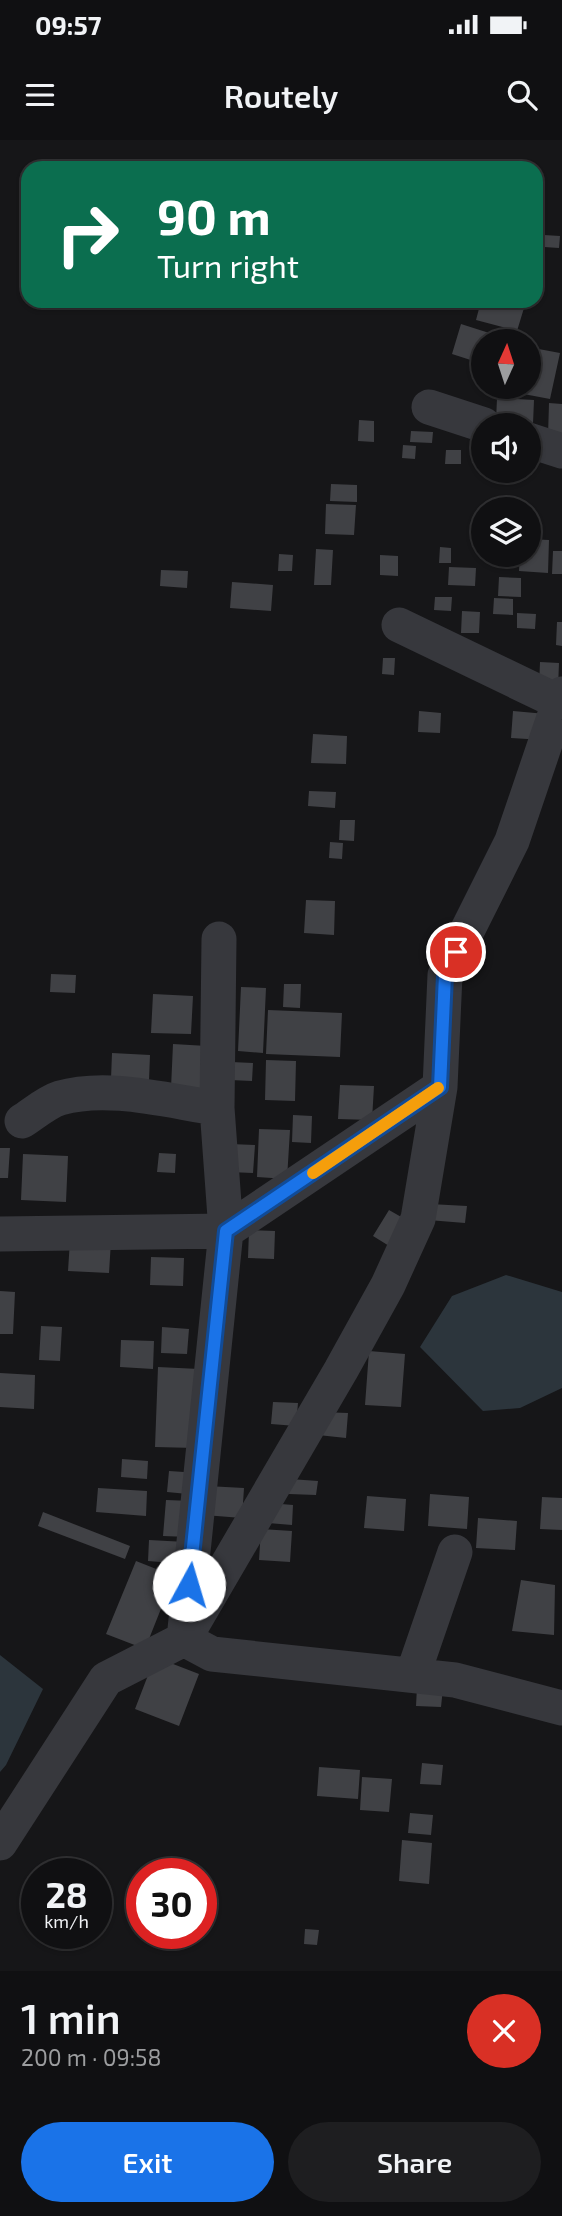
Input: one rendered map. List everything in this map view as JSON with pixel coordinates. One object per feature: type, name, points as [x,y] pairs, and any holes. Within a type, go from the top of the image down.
[{"type":"street","points":[[429,407],[471,421]]},
{"type":"street","points":[[541,444],[562,451]]},
{"type":"street","points":[[0,1843],[106,1679],[184,1639],[388,1285],[418,1219],[440,1087],[445,975],[512,841],[561,698],[398,625]]},
{"type":"street","points":[[184,1639],[226,1231],[216,1108],[219,939]]},
{"type":"street","points":[[0,1234],[226,1231],[440,1087]]},
{"type":"street","points":[[22,1121],[58,1098],[100,1094],[139,1096],[216,1108]]},
{"type":"street","points":[[413,1674],[455,1552]]},
{"type":"street","points":[[184,1639],[212,1654],[455,1680],[562,1709]]},
{"type":"shaded area","points":[[506,1275],[562,1292],[562,1388],[520,1408],[483,1411],[420,1347],[452,1296]]},
{"type":"shaded area","points":[[0,1655],[43,1689],[6,1765],[0,1772]]},
{"type":"building","points":[[544,235],[560,236],[559,248],[544,247]]},
{"type":"building","points":[[479,308],[524,308],[518,329],[476,320]]},
{"type":"building","points":[[461,324],[477,329],[471,329],[471,360],[452,354]]},
{"type":"building","points":[[541,349],[560,353],[550,399],[541,397]]},
{"type":"building","points":[[497,399],[534,400],[533,413],[496,413]]},
{"type":"building","points":[[549,403],[562,404],[562,436],[548,436]]},
{"type":"building","points":[[359,420],[374,421],[374,442],[358,441]]},
{"type":"building","points":[[411,431],[433,432],[432,443],[410,442]]},
{"type":"building","points":[[403,445],[416,446],[415,459],[402,458]]},
{"type":"building","points":[[446,450],[461,450],[461,464],[445,464]]},
{"type":"building","points":[[331,484],[357,485],[357,502],[330,501]]},
{"type":"building","points":[[326,504],[356,505],[354,535],[325,534]]},
{"type":"building","points":[[541,540],[549,540],[548,573],[519,571],[519,567],[541,567]]},
{"type":"building","points":[[440,547],[451,548],[451,563],[439,563]]},
{"type":"building","points":[[316,549],[333,550],[331,585],[314,585]]},
{"type":"building","points":[[553,551],[562,551],[562,574],[552,574]]},
{"type":"building","points":[[279,554],[293,555],[292,571],[278,571]]},
{"type":"building","points":[[380,555],[398,556],[398,576],[380,575]]},
{"type":"building","points":[[449,567],[476,568],[475,586],[448,585]]},
{"type":"building","points":[[161,570],[188,571],[187,588],[160,586]]},
{"type":"building","points":[[499,577],[521,578],[521,597],[498,596]]},
{"type":"building","points":[[232,582],[273,585],[271,611],[230,608]]},
{"type":"building","points":[[435,597],[452,597],[451,611],[434,610]]},
{"type":"building","points":[[494,598],[513,599],[513,615],[493,614]]},
{"type":"building","points":[[462,611],[480,612],[479,633],[461,633]]},
{"type":"building","points":[[517,613],[536,614],[535,629],[517,628]]},
{"type":"building","points":[[557,622],[562,622],[562,646],[556,645]]},
{"type":"building","points":[[383,658],[395,658],[394,675],[382,674]]},
{"type":"building","points":[[540,662],[559,663],[558,688],[539,687]]},
{"type":"building","points":[[419,711],[441,713],[440,733],[418,732]]},
{"type":"building","points":[[513,711],[546,714],[544,740],[511,738]]},
{"type":"building","points":[[313,734],[347,736],[346,764],[311,763]]},
{"type":"building","points":[[309,791],[336,792],[335,808],[308,806]]},
{"type":"building","points":[[340,820],[355,820],[354,841],[339,840]]},
{"type":"building","points":[[330,842],[343,843],[342,859],[329,858]]},
{"type":"building","points":[[306,900],[335,901],[334,935],[304,933]]},
{"type":"building","points":[[51,974],[76,975],[75,993],[50,992]]},
{"type":"building","points":[[284,984],[301,984],[300,1008],[283,1007]]},
{"type":"building","points":[[241,987],[266,988],[263,1053],[238,1051]]},
{"type":"building","points":[[153,994],[193,996],[191,1034],[151,1033]]},
{"type":"building","points":[[268,1010],[342,1013],[340,1057],[266,1054]]},
{"type":"building","points":[[173,1044],[207,1046],[205,1090],[171,1088]]},
{"type":"building","points":[[112,1053],[150,1055],[149,1081],[111,1079]]},
{"type":"building","points":[[266,1060],[296,1061],[295,1101],[265,1100]]},
{"type":"building","points":[[231,1062],[253,1063],[252,1081],[230,1080]]},
{"type":"building","points":[[340,1085],[374,1086],[372,1120],[338,1119]]},
{"type":"building","points":[[293,1115],[312,1116],[311,1143],[292,1142]]},
{"type":"building","points":[[259,1129],[290,1130],[287,1179],[257,1177]]},
{"type":"building","points":[[230,1144],[255,1145],[253,1173],[229,1172]]},
{"type":"building","points":[[0,1148],[10,1148],[8,1178],[0,1178]]},
{"type":"building","points":[[159,1153],[176,1154],[175,1173],[157,1172]]},
{"type":"building","points":[[23,1154],[68,1156],[66,1202],[21,1200]]},
{"type":"building","points":[[430,1204],[467,1206],[465,1223],[428,1220]]},
{"type":"building","points":[[389,1210],[410,1222],[394,1249],[373,1236]]},
{"type":"building","points":[[249,1230],[275,1231],[274,1259],[248,1258]]},
{"type":"building","points":[[70,1240],[111,1241],[109,1273],[68,1271]]},
{"type":"building","points":[[151,1257],[184,1258],[183,1286],[150,1285]]},
{"type":"building","points":[[0,1291],[15,1292],[13,1334],[0,1334]]},
{"type":"building","points":[[41,1326],[62,1327],[60,1361],[39,1360]]},
{"type":"building","points":[[162,1327],[189,1329],[187,1354],[161,1353]]},
{"type":"building","points":[[121,1340],[154,1341],[153,1369],[120,1367]]},
{"type":"building","points":[[369,1351],[405,1354],[401,1407],[365,1405]]},
{"type":"building","points":[[158,1367],[199,1369],[195,1448],[155,1447]]},
{"type":"building","points":[[0,1373],[35,1375],[34,1409],[0,1407]]},
{"type":"building","points":[[273,1402],[298,1403],[296,1426],[271,1424]]},
{"type":"building","points":[[320,1412],[348,1413],[346,1438],[318,1435]]},
{"type":"building","points":[[122,1459],[148,1461],[147,1479],[121,1477]]},
{"type":"building","points":[[169,1471],[199,1473],[198,1495],[167,1492]]},
{"type":"building","points":[[290,1479],[318,1481],[316,1495],[289,1494]]},
{"type":"building","points":[[207,1486],[244,1488],[242,1518],[204,1515]]},
{"type":"building","points":[[98,1488],[147,1491],[146,1516],[96,1512]]},
{"type":"building","points":[[430,1494],[469,1497],[467,1529],[428,1526]]},
{"type":"building","points":[[367,1496],[406,1499],[404,1531],[364,1528]]},
{"type":"building","points":[[542,1497],[562,1498],[562,1530],[540,1529]]},
{"type":"building","points":[[166,1500],[192,1501],[189,1537],[163,1536]]},
{"type":"building","points":[[269,1503],[293,1505],[292,1525],[268,1523]]},
{"type":"building","points":[[43,1512],[130,1546],[125,1559],[38,1526]]},
{"type":"building","points":[[478,1518],[517,1521],[515,1550],[476,1548]]},
{"type":"building","points":[[261,1529],[292,1531],[290,1562],[259,1560]]},
{"type":"building","points":[[149,1540],[186,1542],[185,1564],[148,1561]]},
{"type":"building","points":[[136,1561],[174,1576],[145,1649],[106,1634]]},
{"type":"building","points":[[521,1580],[555,1585],[554,1635],[512,1631]]},
{"type":"building","points":[[155,1657],[199,1674],[179,1726],[135,1709]]},
{"type":"building","points":[[417,1687],[443,1688],[441,1707],[416,1706]]},
{"type":"building","points":[[422,1763],[443,1765],[441,1785],[420,1784]]},
{"type":"building","points":[[319,1767],[360,1770],[358,1799],[317,1796]]},
{"type":"building","points":[[362,1777],[392,1779],[389,1812],[360,1810]]},
{"type":"building","points":[[410,1813],[433,1815],[431,1835],[408,1833]]},
{"type":"building","points":[[402,1840],[432,1843],[429,1884],[399,1881]]},
{"type":"building","points":[[305,1929],[319,1930],[317,1945],[304,1944]]},
{"type":"slow traffic","points":[[313,1173],[438,1088]]},
{"type":"route","points":[[189,1585],[226,1231],[440,1087],[445,975],[456,952]]}]
